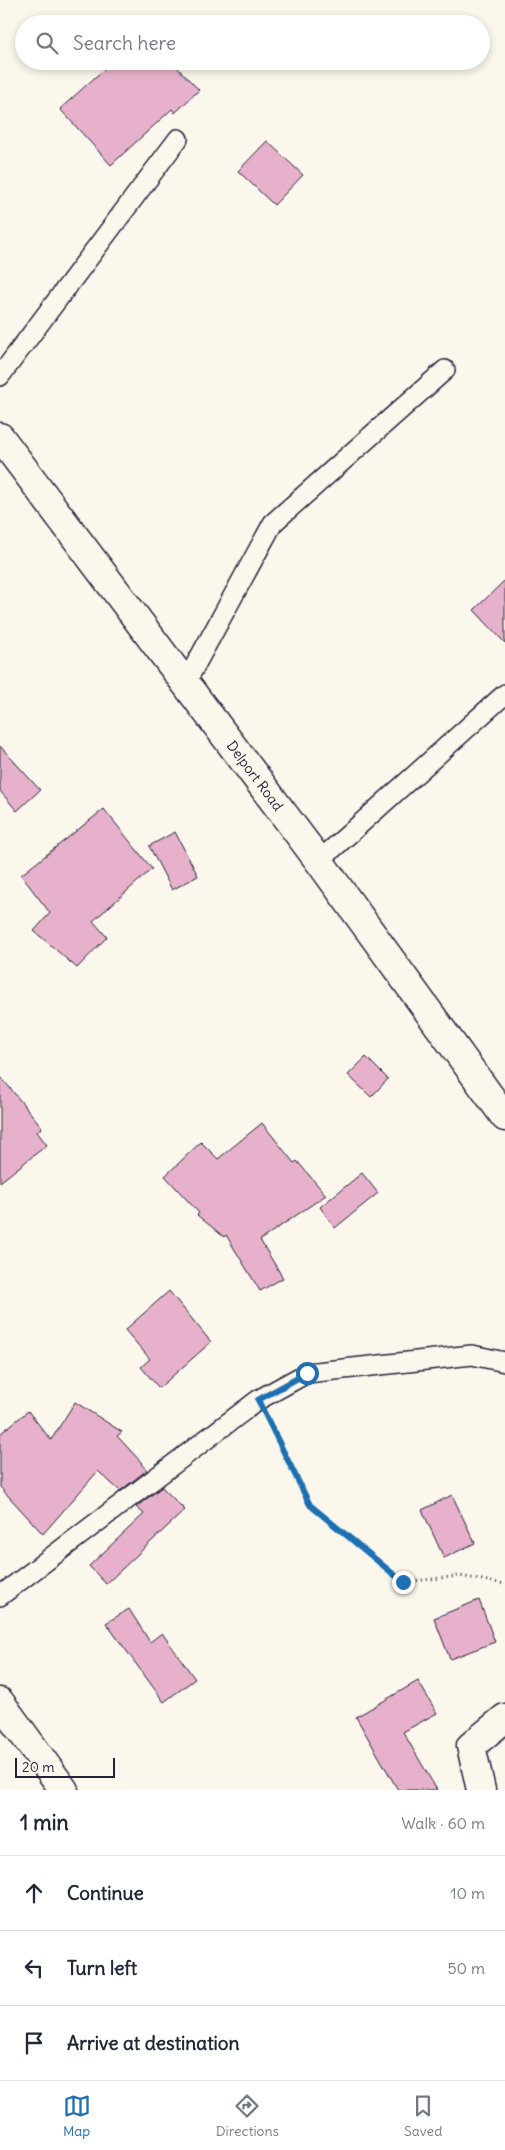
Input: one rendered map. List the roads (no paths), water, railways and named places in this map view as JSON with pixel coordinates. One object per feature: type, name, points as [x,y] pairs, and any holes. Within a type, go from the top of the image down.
[{"type":"street","name":"Delport Road","points":[[0,437],[319,861],[505,1117]]},
{"type":"street","points":[[0,1702],[64,1790]]},
{"type":"street","points":[[481,1790],[471,1746],[505,1718]]},
{"type":"lane","points":[[0,376],[178,139]]},
{"type":"lane","points":[[185,684],[273,524],[445,370]]},
{"type":"lane","points":[[319,861],[505,694]]},
{"type":"lane","points":[[0,1596],[258,1400],[307,1373],[472,1355],[505,1362]]}]
